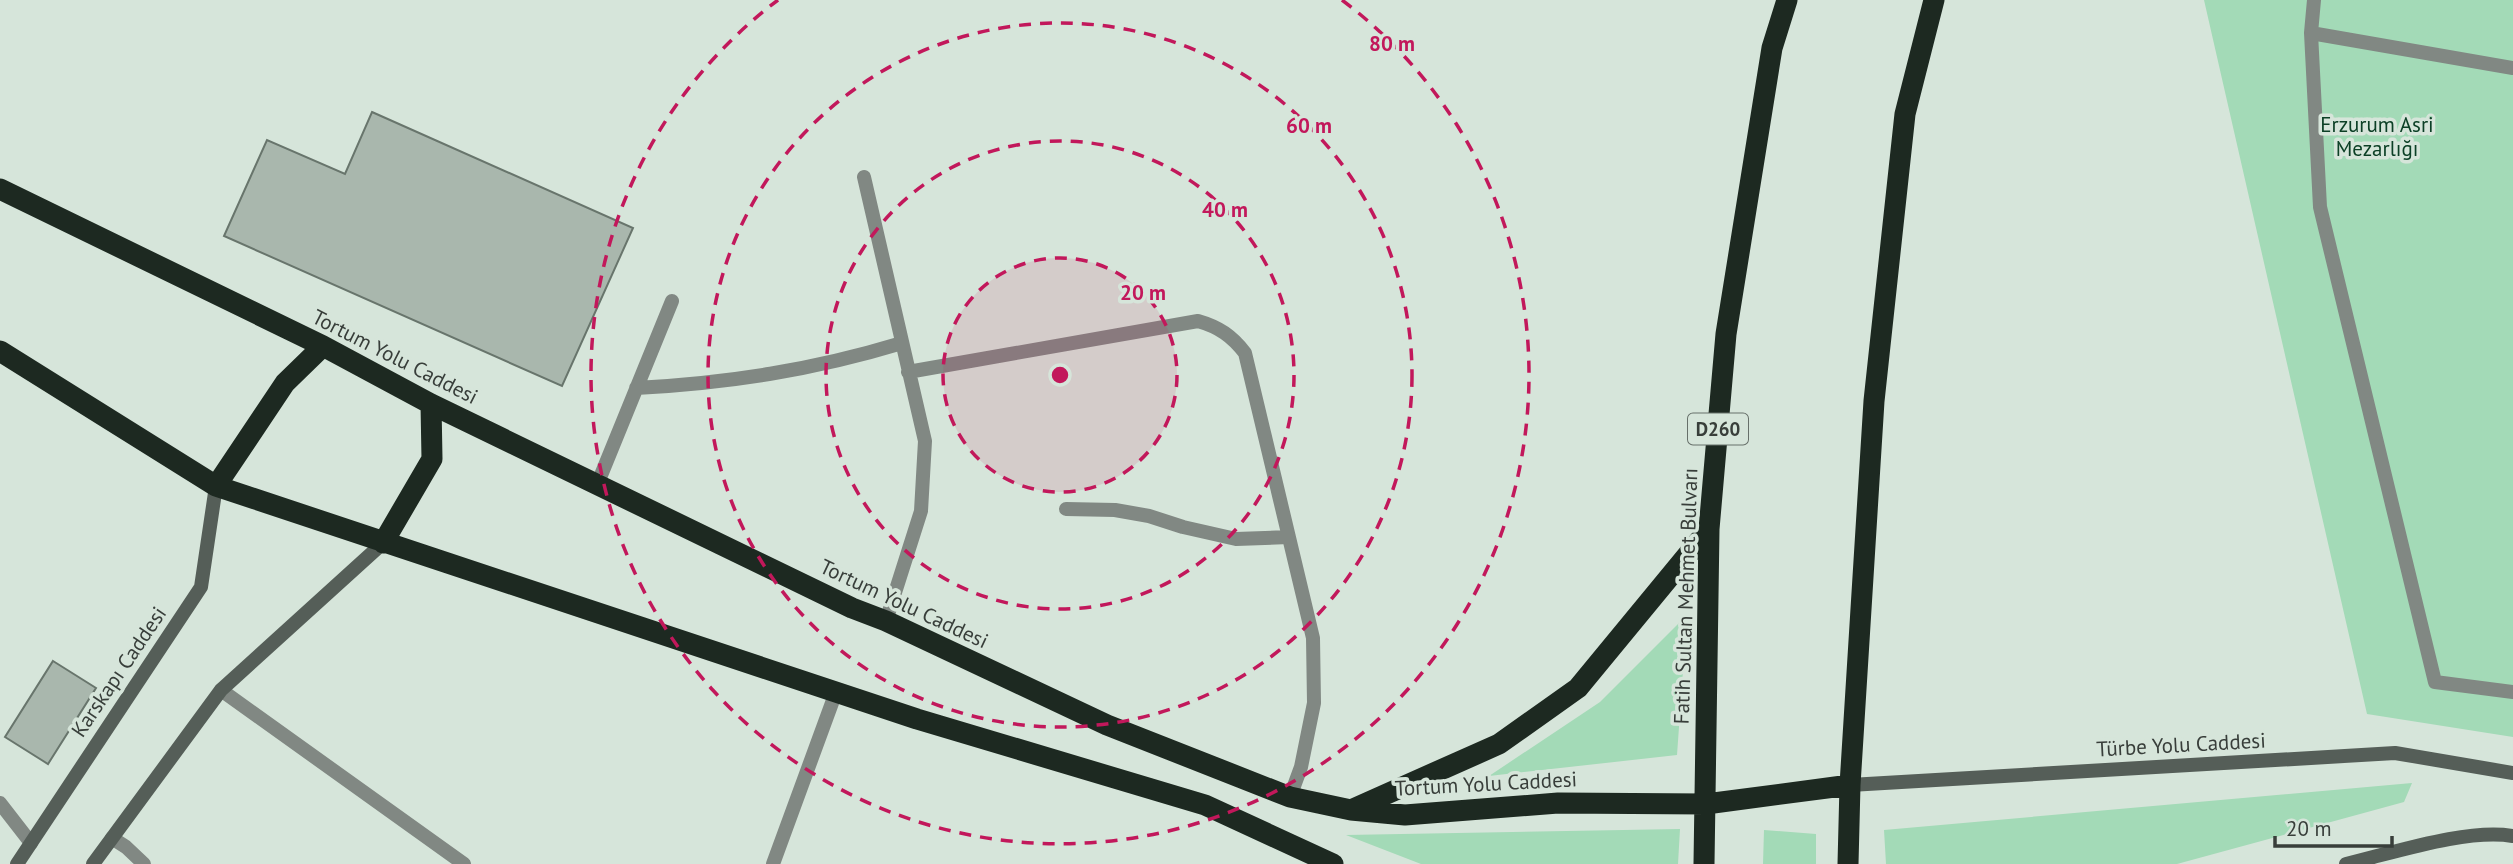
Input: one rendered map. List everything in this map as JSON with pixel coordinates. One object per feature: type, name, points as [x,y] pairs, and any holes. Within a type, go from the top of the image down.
[{"type":"highway","name":"Fatih Sultan Mehmet Bulvarı","points":[[1704,864],[1709,529],[1726,334],[1772,48],[1787,0]]},
{"type":"highway","points":[[1848,864],[1850,785],[1875,388],[1905,114],[1934,0]]},
{"type":"highway","name":"Tortum Yolu Caddesi","points":[[0,189],[323,346],[431,404],[852,608],[886,621],[1107,725],[1290,797],[1351,810],[1405,815],[1558,803],[1706,804],[1850,785]]},
{"type":"highway","points":[[216,486],[285,383],[323,346]]},
{"type":"highway","points":[[0,351],[216,486],[917,719],[1205,804],[1333,864]]},
{"type":"highway","points":[[383,543],[432,459],[431,404]]},
{"type":"highway","points":[[1351,810],[1499,744],[1578,688],[1709,529]]},
{"type":"main road","name":"Karskapı Caddesi","points":[[17,864],[201,587],[216,486]]},
{"type":"main road","points":[[93,864],[221,690],[383,543]]},
{"type":"main road","name":"Türbe Yolu Caddesi","points":[[1850,785],[2395,753],[2513,773]]},
{"type":"main road","points":[[2346,864],[2436,843],[2495,833],[2513,836]]},
{"type":"street","points":[[2314,0],[2311,33],[2320,207],[2435,682],[2513,692]]},
{"type":"street","points":[[2311,33],[2513,68]]},
{"type":"street","points":[[864,177],[925,442],[921,512],[886,621]]},
{"type":"street","points":[[597,485],[672,301]]},
{"type":"street","points":[[908,372],[1198,321],[1227,333],[1245,353],[1313,638],[1314,703],[1309,735],[1290,797]]},
{"type":"street","points":[[636,388],[757,378],[854,358],[902,343]]},
{"type":"street","points":[[1066,509],[1115,510],[1149,516],[1236,539],[1289,537]]},
{"type":"street","points":[[221,690],[464,864]]},
{"type":"street","points":[[774,864],[836,692]]},
{"type":"street","points":[[0,803],[31,844]]},
{"type":"street","points":[[112,838],[144,864]]},
{"type":"green space","name":"Erzurum Asri Mezarlığı","points":[[2204,0],[2513,0],[2513,737],[2367,714]]},
{"type":"green space","points":[[1687,615],[1677,755],[1489,776],[1600,702]]},
{"type":"green space","points":[[2412,783],[2404,802],[2177,864],[1886,864],[1884,830]]},
{"type":"green space","points":[[1680,829],[1678,864],[1421,864],[1346,835]]},
{"type":"green space","points":[[1764,830],[1816,834],[1816,864],[1763,864]]},
{"type":"building","points":[[372,112],[633,228],[562,386],[224,236],[267,140],[345,174]]},
{"type":"building","points":[[53,661],[96,688],[48,764],[5,737]]}]
